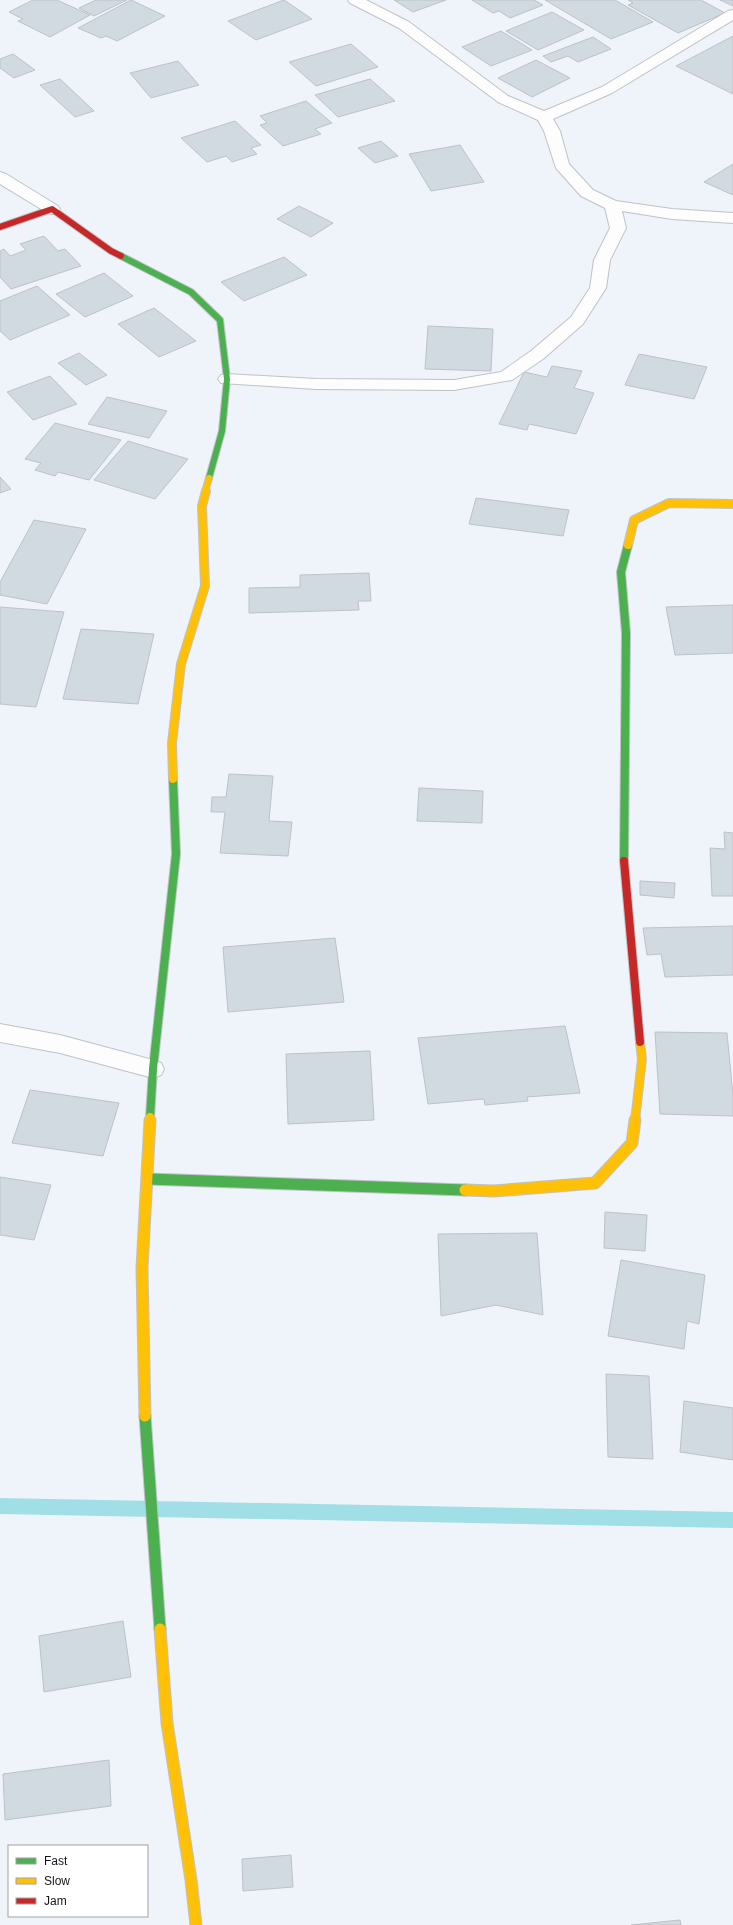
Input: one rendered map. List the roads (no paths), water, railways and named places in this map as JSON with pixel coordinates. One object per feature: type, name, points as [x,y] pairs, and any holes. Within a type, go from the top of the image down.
[{"type":"street","points":[[355,0],[404,25],[503,99],[544,117],[552,131],[562,165],[587,194],[612,205],[672,214],[733,218]]},
{"type":"street","points":[[544,117],[607,90],[733,14]]},
{"type":"street","points":[[0,176],[52,209],[111,251],[191,292],[220,320],[227,379],[222,431],[202,506],[205,586],[181,664],[172,743],[176,854],[153,1069],[142,1268],[143,1369],[148,1468],[167,1723],[191,1880],[196,1925]]},
{"type":"street","points":[[227,379],[316,384],[454,385],[506,376],[537,354],[577,320],[598,288],[602,260],[618,228],[612,205]]},
{"type":"street","points":[[0,227],[52,209]]},
{"type":"street","points":[[148,1179],[494,1191],[595,1183],[632,1143],[642,1059],[624,866],[626,633],[621,572],[634,520],[669,503],[733,504]]},
{"type":"street","points":[[0,1033],[60,1044],[153,1069]]},
{"type":"waterway","points":[[0,1506],[733,1520]]}]
